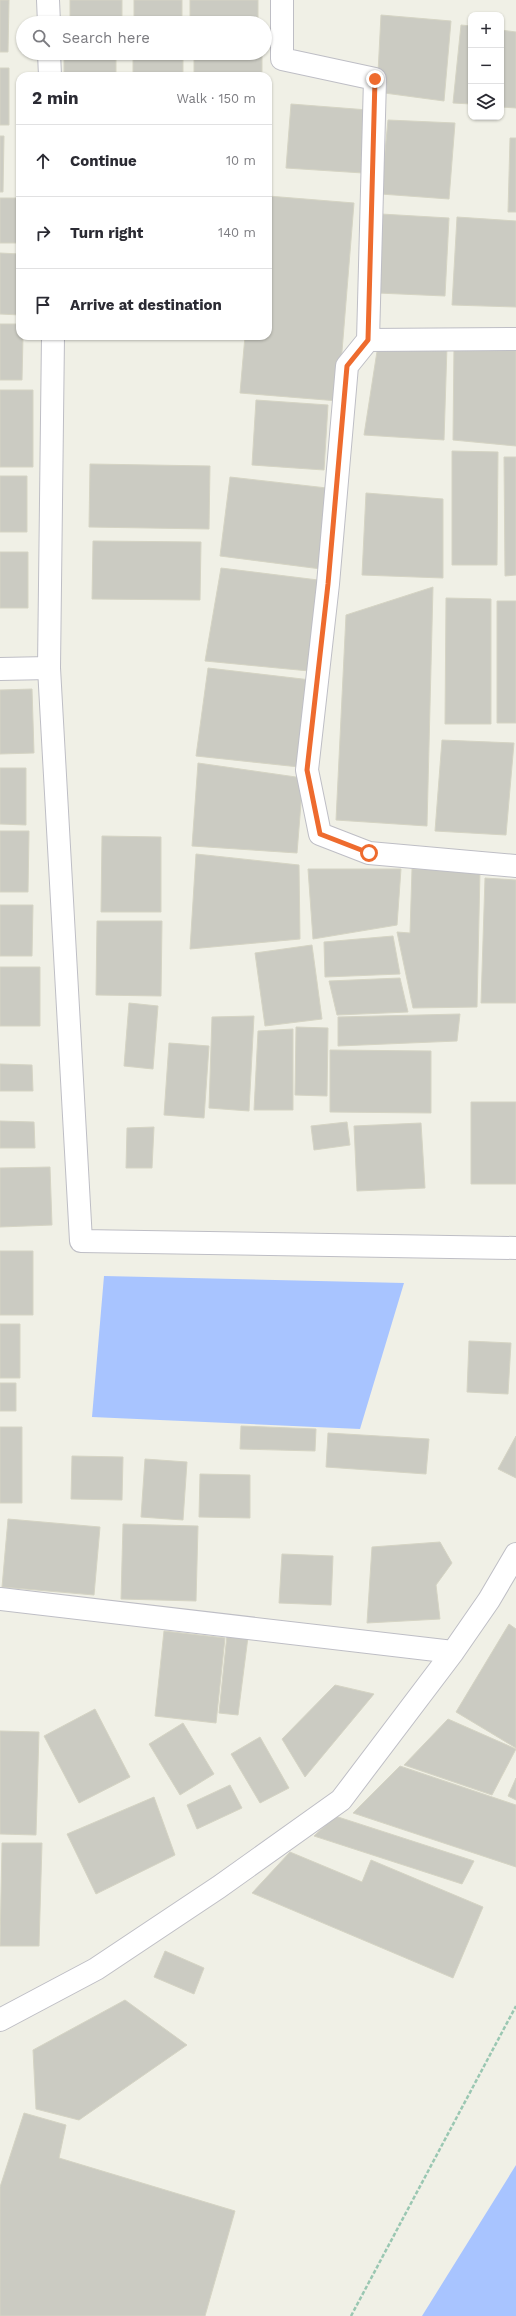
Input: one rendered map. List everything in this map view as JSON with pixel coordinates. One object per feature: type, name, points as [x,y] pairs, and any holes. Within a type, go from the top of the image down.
[{"type":"street","points":[[48,0],[49,16]]},
{"type":"street","points":[[282,0],[282,59],[375,79],[368,340],[347,366],[328,584],[307,770],[320,834],[369,853],[516,866]]},
{"type":"street","points":[[49,60],[50,72]]},
{"type":"street","points":[[368,340],[516,339]]},
{"type":"street","points":[[53,340],[49,668],[81,1241],[516,1248]]},
{"type":"street","points":[[0,669],[49,668]]},
{"type":"street","points":[[0,2020],[96,1969],[219,1887],[341,1800],[453,1652],[489,1600],[516,1554]]},
{"type":"street","points":[[0,1599],[453,1652]]},
{"type":"path","points":[[352,2316],[516,2006]]},
{"type":"water","points":[[104,1276],[404,1283],[360,1429],[92,1417]]},
{"type":"water","points":[[516,2165],[516,2316],[422,2316]]},
{"type":"building","points":[[0,0],[9,0],[8,52],[0,52]]},
{"type":"building","points":[[70,0],[122,0],[122,16],[70,16]]},
{"type":"building","points":[[134,0],[182,0],[182,16],[134,16]]},
{"type":"building","points":[[190,0],[258,0],[258,16],[190,16]]},
{"type":"building","points":[[381,15],[451,21],[444,101],[377,92]]},
{"type":"building","points":[[461,25],[468,26],[468,104],[453,103]]},
{"type":"building","points":[[504,30],[516,32],[516,108],[504,107]]},
{"type":"building","points":[[64,60],[116,60],[116,72],[64,72]]},
{"type":"building","points":[[133,60],[183,60],[183,72],[133,72]]},
{"type":"building","points":[[194,60],[262,60],[262,72],[194,72]]},
{"type":"building","points":[[0,68],[9,68],[9,125],[0,125]]},
{"type":"building","points":[[291,104],[368,110],[363,173],[286,168]]},
{"type":"building","points":[[388,120],[455,123],[449,199],[381,194]]},
{"type":"building","points":[[0,136],[4,136],[3,192],[0,192]]},
{"type":"building","points":[[510,138],[516,138],[516,212],[508,212]]},
{"type":"building","points":[[272,196],[354,203],[338,401],[240,393],[245,340],[272,340]]},
{"type":"building","points":[[0,198],[16,198],[16,243],[0,243]]},
{"type":"building","points":[[381,214],[449,218],[445,296],[378,293]]},
{"type":"building","points":[[457,217],[516,221],[516,307],[452,305]]},
{"type":"building","points":[[0,253],[16,254],[16,315],[0,314]]},
{"type":"building","points":[[0,324],[16,324],[16,340],[23,340],[22,380],[0,380]]},
{"type":"building","points":[[378,345],[447,346],[444,440],[364,435]]},
{"type":"building","points":[[454,345],[516,346],[516,446],[453,440]]},
{"type":"building","points":[[0,390],[33,390],[33,467],[0,467]]},
{"type":"building","points":[[256,400],[328,405],[324,470],[252,465]]},
{"type":"building","points":[[452,451],[498,452],[497,565],[452,565]]},
{"type":"building","points":[[504,457],[516,457],[516,575],[505,576]]},
{"type":"building","points":[[90,464],[210,466],[209,529],[89,527]]},
{"type":"building","points":[[0,476],[27,476],[27,532],[0,532]]},
{"type":"building","points":[[230,477],[327,488],[321,569],[220,556]]},
{"type":"building","points":[[366,493],[443,499],[443,578],[362,575]]},
{"type":"building","points":[[93,541],[201,542],[200,600],[92,599]]},
{"type":"building","points":[[0,552],[28,552],[28,608],[0,608]]},
{"type":"building","points":[[221,568],[318,580],[309,671],[205,661]]},
{"type":"building","points":[[433,587],[427,826],[336,820],[346,615]]},
{"type":"building","points":[[446,598],[491,599],[491,724],[445,724]]},
{"type":"building","points":[[497,601],[516,601],[516,723],[497,723]]},
{"type":"building","points":[[208,668],[311,680],[299,767],[196,756]]},
{"type":"building","points":[[32,689],[34,753],[0,754],[0,690]]},
{"type":"building","points":[[442,740],[514,743],[506,835],[435,831]]},
{"type":"building","points":[[198,763],[303,778],[297,853],[192,846]]},
{"type":"building","points":[[0,768],[26,768],[26,825],[0,824]]},
{"type":"building","points":[[0,831],[29,831],[28,892],[0,892]]},
{"type":"building","points":[[102,836],[161,837],[161,912],[101,912]]},
{"type":"building","points":[[196,854],[299,865],[300,939],[190,949]]},
{"type":"building","points":[[308,869],[401,869],[397,925],[313,939]]},
{"type":"building","points":[[412,869],[480,871],[477,1007],[413,1008],[397,932],[410,933]]},
{"type":"building","points":[[485,878],[516,880],[516,1003],[481,1003]]},
{"type":"building","points":[[0,905],[33,905],[32,956],[0,956]]},
{"type":"building","points":[[97,921],[162,921],[161,996],[96,995]]},
{"type":"building","points":[[393,936],[400,974],[325,977],[324,942]]},
{"type":"building","points":[[312,945],[322,1019],[265,1026],[255,953]]},
{"type":"building","points":[[0,967],[40,967],[40,1026],[0,1026]]},
{"type":"building","points":[[400,978],[408,1012],[337,1015],[329,981]]},
{"type":"building","points":[[129,1003],[158,1006],[153,1069],[124,1066]]},
{"type":"building","points":[[460,1014],[457,1041],[338,1046],[338,1017]]},
{"type":"building","points":[[254,1016],[249,1111],[209,1108],[212,1017]]},
{"type":"building","points":[[296,1027],[328,1028],[327,1096],[295,1095]]},
{"type":"building","points":[[293,1029],[293,1110],[254,1110],[258,1031]]},
{"type":"building","points":[[169,1043],[209,1046],[204,1118],[164,1115]]},
{"type":"building","points":[[330,1050],[431,1051],[431,1113],[330,1112]]},
{"type":"building","points":[[0,1064],[32,1065],[33,1091],[0,1091]]},
{"type":"building","points":[[471,1102],[516,1102],[516,1184],[471,1184]]},
{"type":"building","points":[[0,1121],[34,1122],[35,1148],[0,1148]]},
{"type":"building","points":[[347,1122],[350,1145],[314,1150],[311,1126]]},
{"type":"building","points":[[421,1123],[425,1188],[357,1191],[354,1126]]},
{"type":"building","points":[[154,1127],[152,1168],[126,1168],[127,1128]]},
{"type":"building","points":[[50,1167],[52,1225],[0,1227],[0,1168]]},
{"type":"building","points":[[0,1251],[33,1251],[33,1315],[0,1315]]},
{"type":"building","points":[[0,1324],[20,1324],[20,1378],[0,1378]]},
{"type":"building","points":[[469,1341],[511,1343],[508,1394],[467,1392]]},
{"type":"building","points":[[0,1383],[16,1383],[16,1411],[0,1411]]},
{"type":"building","points":[[241,1426],[316,1429],[315,1451],[240,1449]]},
{"type":"building","points":[[0,1427],[22,1427],[22,1503],[0,1503]]},
{"type":"building","points":[[328,1433],[429,1439],[426,1474],[326,1467]]},
{"type":"building","points":[[516,1436],[516,1478],[498,1469]]},
{"type":"building","points":[[72,1456],[123,1457],[122,1500],[71,1499]]},
{"type":"building","points":[[145,1459],[187,1462],[183,1520],[141,1517]]},
{"type":"building","points":[[200,1474],[250,1475],[250,1518],[199,1517]]},
{"type":"building","points":[[8,1519],[100,1527],[94,1595],[2,1587]]},
{"type":"building","points":[[123,1524],[198,1526],[196,1601],[121,1599]]},
{"type":"building","points":[[440,1542],[452,1563],[436,1585],[440,1619],[367,1623],[372,1547]]},
{"type":"building","points":[[282,1554],[333,1556],[331,1605],[279,1603]]},
{"type":"building","points":[[509,1624],[516,1629],[516,1748],[456,1712]]},
{"type":"building","points":[[164,1631],[225,1638],[216,1723],[155,1716]]},
{"type":"building","points":[[227,1635],[248,1637],[238,1715],[219,1713]]},
{"type":"building","points":[[335,1685],[374,1694],[305,1777],[282,1739]]},
{"type":"building","points":[[95,1709],[130,1777],[79,1803],[44,1736]]},
{"type":"building","points":[[448,1719],[516,1749],[492,1795],[404,1765]]},
{"type":"building","points":[[183,1723],[214,1774],[180,1795],[149,1744]]},
{"type":"building","points":[[0,1731],[39,1732],[36,1835],[0,1834]]},
{"type":"building","points":[[260,1737],[289,1788],[260,1803],[231,1754]]},
{"type":"building","points":[[400,1766],[516,1805],[516,1867],[353,1813]]},
{"type":"building","points":[[516,1778],[516,1800],[508,1796]]},
{"type":"building","points":[[230,1785],[242,1808],[197,1829],[187,1805]]},
{"type":"building","points":[[154,1797],[175,1855],[96,1894],[67,1834]]},
{"type":"building","points":[[335,1816],[474,1861],[462,1884],[314,1836]]},
{"type":"building","points":[[2,1843],[42,1843],[39,1946],[0,1946]]},
{"type":"building","points":[[290,1852],[362,1882],[371,1860],[483,1907],[453,1978],[252,1893]]},
{"type":"building","points":[[165,1951],[204,1968],[194,1994],[154,1977]]},
{"type":"building","points":[[125,2000],[187,2045],[79,2120],[36,2109],[33,2050]]},
{"type":"building","points":[[24,2113],[66,2125],[59,2158],[235,2211],[205,2316],[0,2316],[0,2187]]},
{"type":"route","points":[[369,853],[320,834],[307,770],[328,584],[347,366],[368,340],[375,79]]}]
